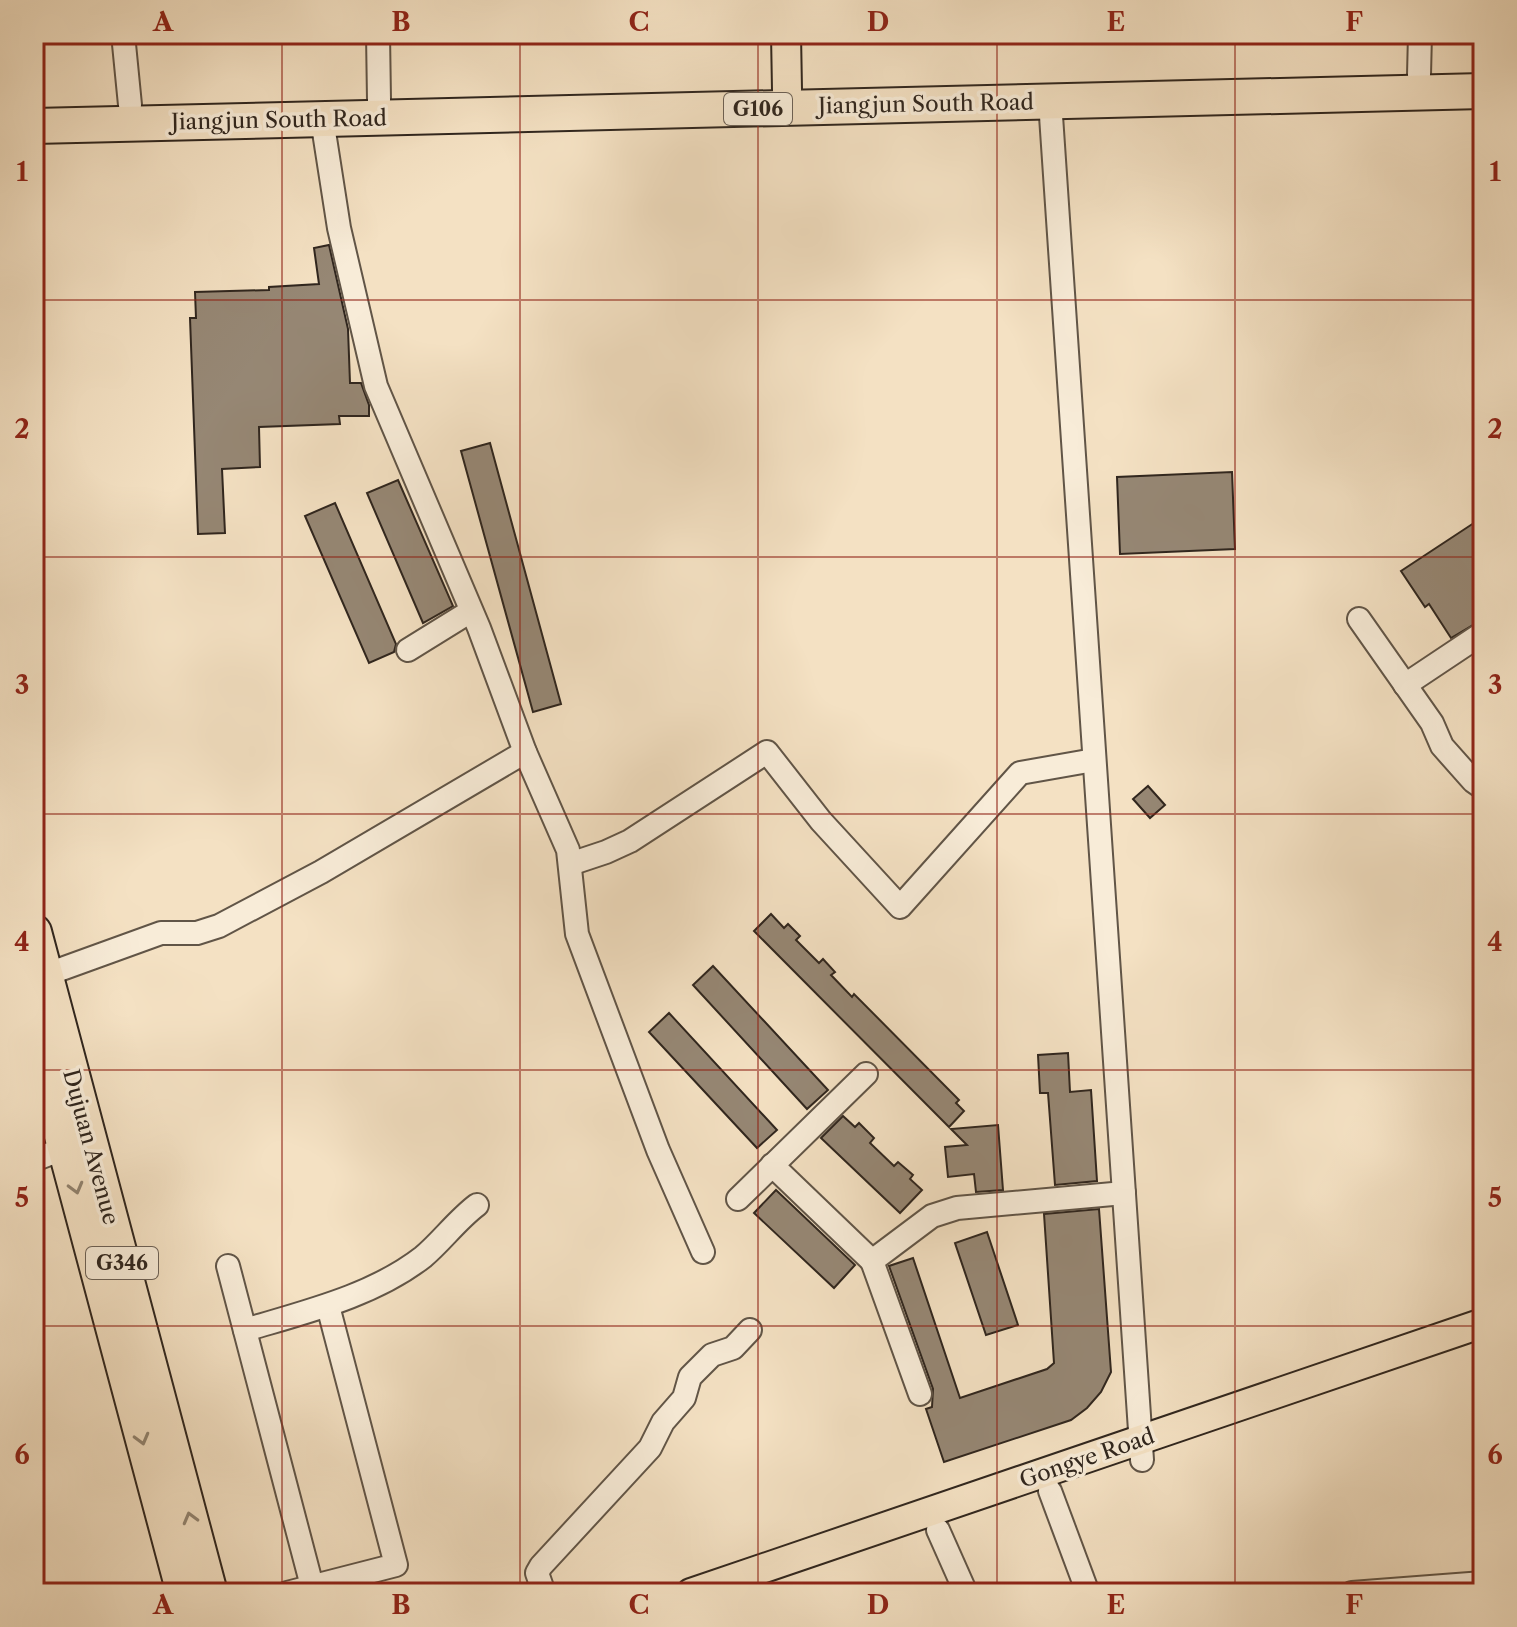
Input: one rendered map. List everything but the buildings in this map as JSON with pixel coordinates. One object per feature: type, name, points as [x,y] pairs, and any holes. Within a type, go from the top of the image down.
[{"type":"highway","name":"Jiangjun South Road","points":[[34,107],[1483,73]]},
{"type":"highway","name":"Jiangjun South Road","points":[[34,126],[1483,91]]},
{"type":"highway","name":"Dujuan Avenue","points":[[34,932],[210,1593]]},
{"type":"highway","name":"Dujuan Avenue","points":[[34,1031],[49,1154],[184,1593]]},
{"type":"main road","points":[[786,34],[787,90]]},
{"type":"main road","name":"Gongye Road","points":[[751,1593],[1050,1491],[1141,1450],[1483,1323]]},
{"type":"main road","name":"Gongye Road","points":[[691,1593],[1483,1343]]},
{"type":"street","points":[[123,34],[130,105]]},
{"type":"street","points":[[378,34],[379,100]]},
{"type":"street","points":[[1419,75],[1420,34]]},
{"type":"street","points":[[1050,101],[1141,1450]]},
{"type":"street","points":[[322,119],[334,205],[376,386],[568,850],[577,934],[658,1150],[703,1252]]},
{"type":"street","points":[[408,650],[471,611]]},
{"type":"street","points":[[1359,619],[1432,723],[1442,746],[1483,788]]},
{"type":"street","points":[[1405,685],[1483,633]]},
{"type":"street","points":[[45,975],[161,933],[197,933],[219,926],[321,872],[525,752]]},
{"type":"street","points":[[570,864],[630,841],[767,752],[821,821],[900,907],[1020,773],[1094,760]]},
{"type":"street","points":[[738,1199],[866,1074]]},
{"type":"street","points":[[772,1165],[872,1261],[920,1394]]},
{"type":"street","points":[[872,1261],[932,1216],[957,1208],[1124,1193]]},
{"type":"street","points":[[245,1330],[328,1306],[407,1268],[426,1255],[460,1218],[477,1205]]},
{"type":"street","points":[[228,1266],[312,1586]]},
{"type":"street","points":[[287,1593],[396,1565],[328,1306]]},
{"type":"street","points":[[544,1593],[537,1573],[541,1566],[650,1448],[663,1422],[684,1398],[690,1377],[706,1359],[733,1348],[750,1330]]},
{"type":"street","points":[[1050,1491],[1088,1593]]},
{"type":"street","points":[[938,1530],[966,1593]]},
{"type":"street","points":[[1352,1593],[1483,1583]]}]
